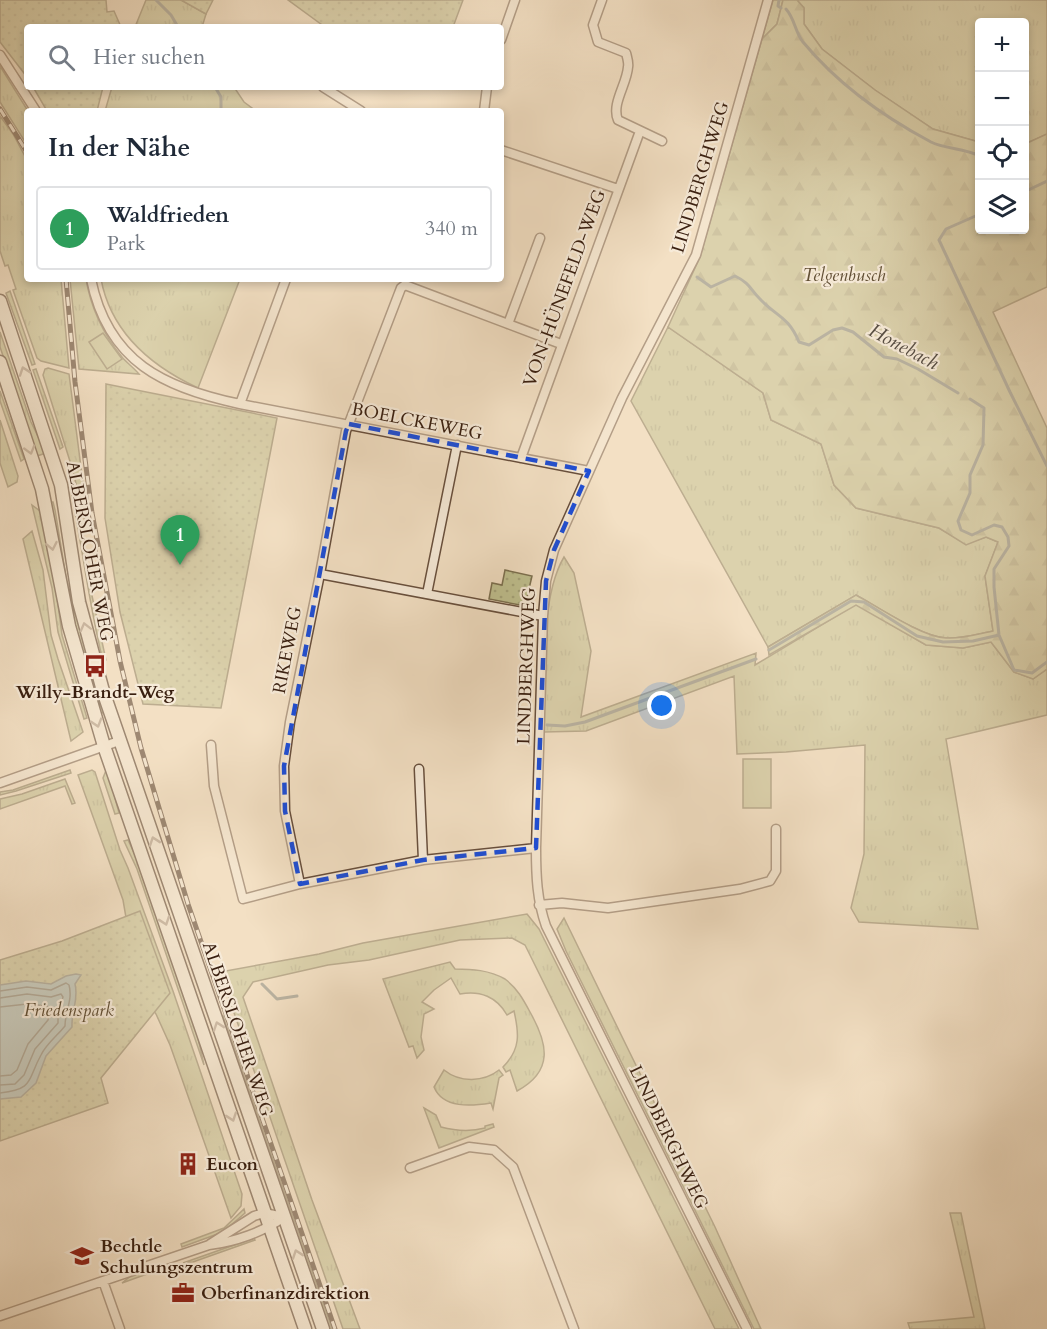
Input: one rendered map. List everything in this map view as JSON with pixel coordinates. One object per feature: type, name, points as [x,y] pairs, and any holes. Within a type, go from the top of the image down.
[{"type":"main road","name":"ALBERSLOHER WEG","points":[[0,302],[61,485],[79,602],[95,666],[323,1329]]},
{"type":"main road","name":"ALBERSLOHER WEG","points":[[0,362],[42,489],[69,626],[104,746],[305,1329]]},
{"type":"street","points":[[504,31],[515,0]]},
{"type":"street","points":[[602,0],[592,25],[598,42],[626,53],[629,66],[616,116],[622,124],[662,141]]},
{"type":"street","name":"LINDBERGHWEG","points":[[747,1329],[546,926],[539,905],[536,885],[536,848],[543,616],[546,581],[554,550],[622,398],[696,255],[768,0]]},
{"type":"street","points":[[0,55],[34,108]]},
{"type":"street","points":[[328,90],[356,108]]},
{"type":"street","points":[[484,108],[487,90]]},
{"type":"street","name":"VON-HÜNEFELD-WEG","points":[[521,458],[640,131]]},
{"type":"street","points":[[504,151],[618,189]]},
{"type":"street","points":[[540,238],[508,324],[561,344]]},
{"type":"street","name":"BOELCKEWEG","points":[[92,282],[103,314],[116,337],[146,370],[183,389],[240,404],[589,471]]},
{"type":"street","points":[[240,404],[285,282]]},
{"type":"street","name":"RIKEWEG","points":[[300,884],[285,811],[284,766],[290,722],[346,431],[394,305],[401,288],[405,285],[508,324]]},
{"type":"street","points":[[427,594],[457,446]]},
{"type":"street","points":[[320,574],[543,616]]},
{"type":"street","points":[[0,783],[119,741]]},
{"type":"street","points":[[211,745],[214,786],[243,899],[300,884],[423,860],[536,848]]},
{"type":"street","points":[[419,769],[423,860]]},
{"type":"street","points":[[539,905],[562,903],[608,908],[740,890],[770,881],[776,871],[776,829]]},
{"type":"street","points":[[410,1168],[469,1147],[494,1150],[513,1167],[574,1329]]},
{"type":"street","points":[[209,1245],[249,1217],[264,1212],[284,1217]]},
{"type":"street","points":[[0,1316],[209,1245],[224,1243],[269,1227],[284,1217]]},
{"type":"street","points":[[103,1281],[120,1329]]},
{"type":"highlighted area","points":[[349,424],[589,471],[554,550],[546,581],[536,848],[423,860],[300,884],[285,811],[284,766]]},
{"type":"green space","points":[[0,0],[106,0],[107,12],[114,11],[120,24],[24,24],[24,73],[0,42]]},
{"type":"green space","points":[[146,0],[181,0],[206,14],[203,24],[136,24]]},
{"type":"green space","points":[[181,0],[213,0],[206,14]]},
{"type":"green space","points":[[288,0],[463,0],[454,24],[321,24]]},
{"type":"green space","points":[[773,0],[783,0],[777,24],[762,39]]},
{"type":"green space","name":"Telgenbusch","points":[[783,0],[797,0],[804,8],[804,24],[822,49],[875,90],[933,129],[975,141],[975,234],[1029,234],[1029,142],[1047,134],[1047,287],[993,312],[1047,428],[1047,669],[1033,679],[1014,672],[991,642],[963,648],[926,645],[856,605],[769,655],[768,647],[856,595],[913,627],[936,636],[958,638],[993,631],[985,576],[998,542],[986,537],[966,545],[939,528],[856,508],[834,485],[821,444],[771,420],[763,393],[668,327],[700,257],[762,39],[777,24]]},
{"type":"green space","points":[[797,0],[1047,0],[1047,134],[1029,142],[1029,18],[975,18],[975,141],[933,129],[875,90],[822,49],[804,24],[804,8]]},
{"type":"green space","points":[[0,66],[26,108],[24,108],[24,140],[0,102]]},
{"type":"green space","points":[[35,90],[102,90],[98,108],[45,108]]},
{"type":"green space","points":[[111,90],[236,90],[244,102],[252,108],[106,108]]},
{"type":"green space","points":[[0,116],[24,154],[24,282],[61,282],[69,368],[37,358],[13,290],[16,289],[8,265],[5,266],[0,251]]},
{"type":"green space","points":[[70,282],[87,282],[91,301],[109,339],[122,357],[139,374],[79,369]]},
{"type":"green space","points":[[102,282],[239,282],[198,388],[164,369],[136,346],[114,316]]},
{"type":"green space","points":[[10,291],[35,364],[32,365],[6,293]]},
{"type":"green space","points":[[668,327],[763,393],[771,420],[821,444],[834,485],[856,508],[939,528],[966,544],[986,537],[998,542],[985,576],[993,631],[958,638],[936,636],[913,627],[856,595],[768,647],[631,401]]},
{"type":"green space","points":[[0,332],[31,422],[46,453],[37,456],[0,347]]},
{"type":"green space","points":[[103,333],[122,359],[107,369],[89,342]]},
{"type":"green space","points":[[36,369],[63,447],[60,449],[33,370]]},
{"type":"green space","points":[[45,369],[69,374],[88,522],[85,522],[73,471],[43,375]]},
{"type":"green space","points":[[106,384],[277,418],[221,708],[143,704],[120,612],[105,518]]},
{"type":"green space","points":[[0,391],[24,459],[21,461],[0,401]]},
{"type":"green space","points":[[0,420],[18,476],[17,482],[8,487],[0,463]]},
{"type":"green space","points":[[72,480],[89,582],[106,660],[103,661],[69,482]]},
{"type":"green space","points":[[50,502],[53,502],[55,510],[70,601],[78,620],[104,712],[100,714],[78,641]]},
{"type":"green space","points":[[32,505],[40,511],[44,524],[62,635],[87,718],[84,719],[58,632],[52,588]]},
{"type":"green space","points":[[32,531],[43,570],[51,635],[83,732],[71,741],[23,539]]},
{"type":"green space","points":[[564,557],[574,573],[591,651],[581,717],[756,653],[755,665],[856,604],[926,645],[963,648],[991,642],[1014,672],[1033,679],[1047,669],[1047,715],[946,739],[978,929],[859,922],[851,908],[864,854],[865,745],[737,754],[734,676],[586,731],[544,732],[547,618],[550,595]]},
{"type":"green space","points":[[505,570],[532,576],[525,606],[489,599],[492,583],[502,585]]},
{"type":"green space","points":[[743,759],[771,759],[771,808],[743,808]]},
{"type":"green space","points":[[107,768],[119,813],[115,814],[103,778]]},
{"type":"green space","points":[[70,770],[71,773],[0,795],[0,792],[13,790]]},
{"type":"green space","points":[[92,770],[95,772],[120,850],[173,991],[242,1194],[241,1206],[231,1218],[170,1045],[156,1014],[129,975],[129,935],[123,900],[78,775]]},
{"type":"green space","points":[[65,779],[75,803],[72,804],[65,786],[0,809],[0,799]]},
{"type":"green space","points":[[128,840],[137,859],[196,1029],[204,1065],[137,869],[124,841]]},
{"type":"green space","name":"Friedenspark","points":[[140,911],[170,993],[101,1078],[108,1103],[0,1141],[0,960],[62,941]]},
{"type":"green space","points":[[527,914],[539,929],[739,1329],[715,1329],[525,945],[512,938],[460,940],[369,960],[328,965],[253,982],[243,997],[312,1200],[360,1329],[343,1329],[220,972],[319,954],[363,943]]},
{"type":"green space","points":[[564,918],[715,1227],[761,1329],[754,1329],[566,951],[557,929]]},
{"type":"green space","points":[[450,962],[455,969],[480,971],[505,979],[519,994],[536,1024],[544,1046],[542,1066],[529,1083],[517,1091],[510,1070],[506,1072],[503,1067],[516,1047],[517,1026],[514,1011],[507,1015],[493,999],[481,994],[460,994],[451,978],[422,1002],[434,1009],[424,1014],[421,1037],[424,1050],[417,1058],[413,1046],[409,1047],[383,979]]},
{"type":"green space","points":[[223,1016],[332,1329],[329,1329],[220,1017]]},
{"type":"green space","points":[[444,1070],[464,1079],[479,1079],[499,1070],[503,1075],[499,1078],[493,1109],[491,1103],[467,1105],[451,1103],[444,1099],[434,1087]]},
{"type":"green space","points":[[424,1108],[436,1115],[441,1127],[463,1130],[485,1128],[493,1124],[494,1127],[439,1148]]},
{"type":"green space","points":[[244,1209],[245,1213],[223,1232],[182,1247],[181,1244],[224,1228]]},
{"type":"green space","points":[[950,1213],[961,1213],[985,1329],[910,1329],[908,1323],[974,1317]]},
{"type":"green space","points":[[254,1238],[255,1240],[193,1262],[183,1263]]},
{"type":"green space","points":[[153,1269],[172,1270],[147,1274],[122,1283],[132,1275]]},
{"type":"water","points":[[81,975],[75,984],[72,1027],[46,1056],[36,1083],[21,1097],[0,1099],[0,985],[26,981],[51,984],[66,976]]},
{"type":"waterway","points":[[156,0],[176,24]]},
{"type":"waterway","points":[[779,0],[778,6],[781,8]]},
{"type":"waterway","points":[[786,9],[803,42],[816,57],[862,98],[896,122],[931,142],[975,154]]},
{"type":"waterway","points":[[217,90],[221,97],[221,108]]},
{"type":"waterway","points":[[1029,190],[1047,181]]},
{"type":"waterway","points":[[975,216],[946,229],[939,240],[1047,466]]},
{"type":"waterway","name":"Honebach","points":[[697,277],[711,287],[735,276],[740,279],[791,327],[799,342],[809,345],[833,330],[842,328],[853,332],[884,357],[897,359],[918,369],[958,393]]},
{"type":"waterway","name":"Honebach","points":[[970,399],[984,408],[983,445],[970,475],[970,493],[958,521],[961,530],[972,535],[994,525],[1002,527],[1008,537],[1009,546],[994,569],[999,635],[1014,670],[1032,673],[1047,662]]},
{"type":"waterway","points":[[769,650],[851,601],[864,602],[917,636],[943,642],[973,641],[999,635]]},
{"type":"waterway","points":[[547,725],[565,726],[585,722],[756,659]]},
{"type":"waterway","points":[[262,984],[277,999],[297,996]]},
{"type":"railway","points":[[0,109],[24,147]]},
{"type":"railway","points":[[66,282],[75,382],[92,513],[120,661],[141,748],[188,904],[335,1329]]},
{"type":"place","name":"Waldfrieden","points":[[180,565]]},
{"type":"place","name":"Willy-Brandt-Weg","points":[[95,666]]},
{"type":"place","name":"Eucon","points":[[188,1164]]},
{"type":"place","name":"Bechtle Schulungszentrum","points":[[82,1256]]},
{"type":"place","name":"Oberfinanzdirektion","points":[[183,1293]]}]
